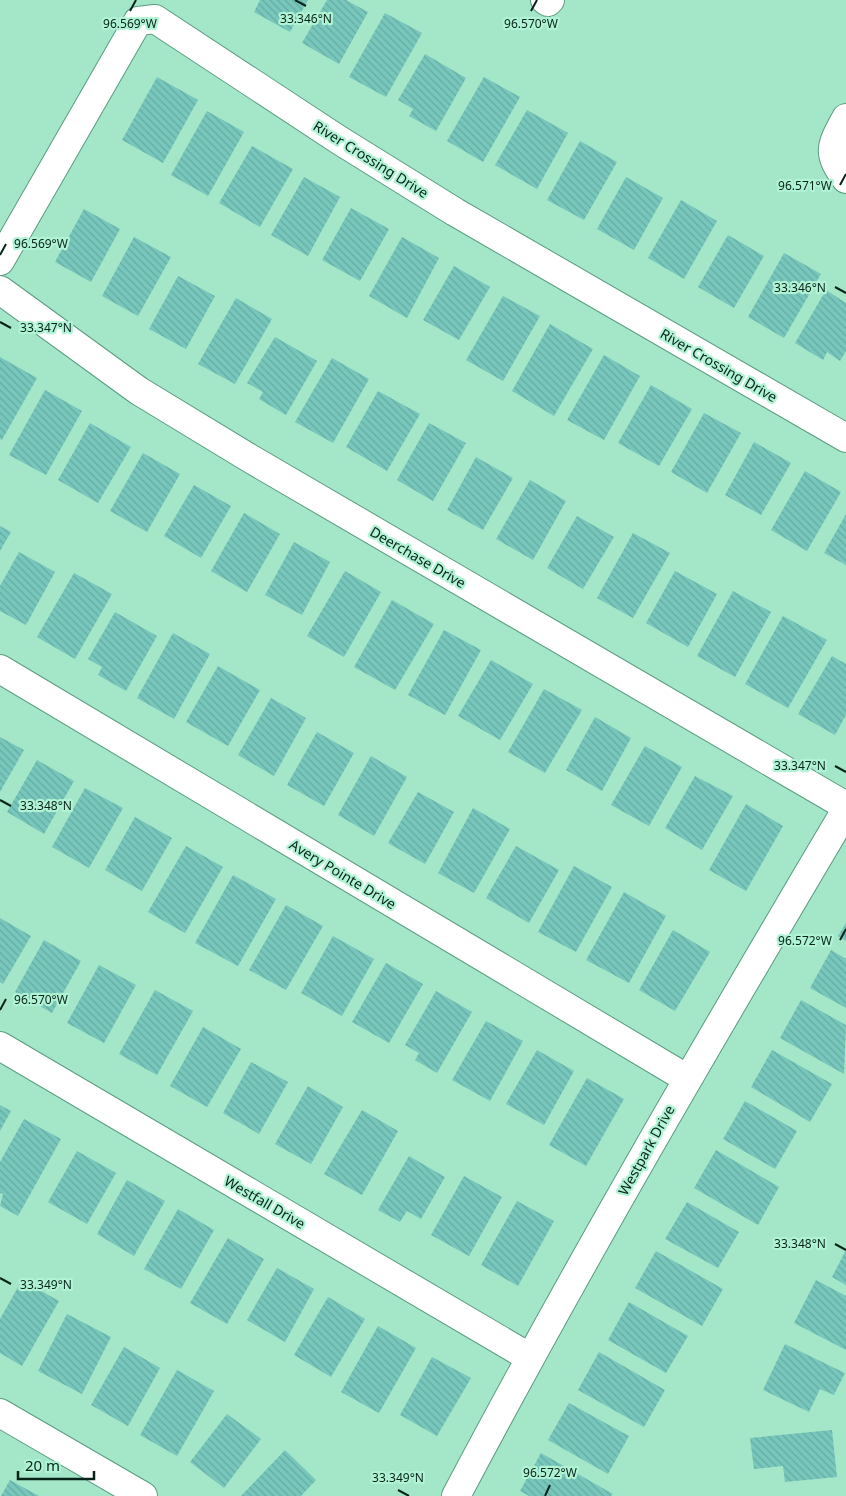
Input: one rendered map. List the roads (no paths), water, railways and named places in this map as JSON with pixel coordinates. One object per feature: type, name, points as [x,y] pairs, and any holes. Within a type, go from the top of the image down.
[{"type":"street","points":[[545,0],[548,2],[550,0]]},
{"type":"street","name":"River Crossing Drive","points":[[0,261],[138,21],[155,19],[339,140],[455,212],[846,438]]},
{"type":"street","points":[[846,118],[832,145],[836,165],[846,179]]},
{"type":"street","name":"Deerchase Drive","points":[[0,290],[139,391],[163,406],[846,808]]},
{"type":"street","name":"Avery Pointe Drive","points":[[0,669],[686,1078]]},
{"type":"street","name":"Westpark Drive","points":[[456,1496],[529,1357],[686,1078],[846,808]]},
{"type":"street","name":"Westfall Drive","points":[[0,1046],[529,1357]]},
{"type":"street","points":[[0,1413],[143,1496]]}]
